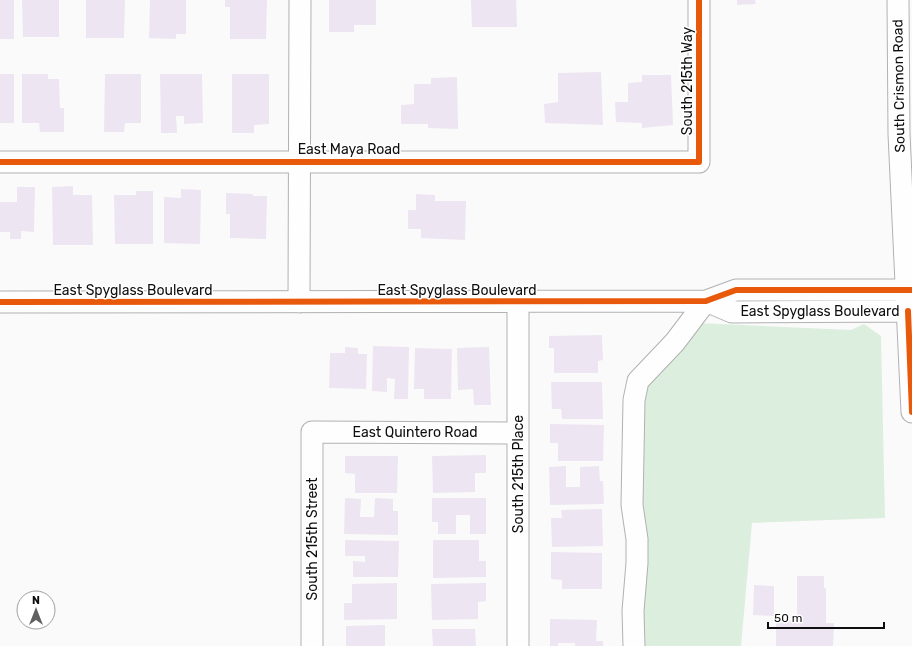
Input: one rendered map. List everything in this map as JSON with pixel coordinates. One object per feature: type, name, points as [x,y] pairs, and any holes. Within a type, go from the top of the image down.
[{"type":"street","points":[[299,302],[300,0]]},
{"type":"street","name":"South 215th Way","points":[[699,0],[699,162]]},
{"type":"street","name":"South Crismon Road","points":[[898,0],[899,134],[910,311],[912,412]]},
{"type":"street","name":"East Maya Road","points":[[0,162],[699,162]]},
{"type":"street","name":"East Spyglass Boulevard","points":[[0,302],[706,301],[736,290],[909,290]]},
{"type":"street","points":[[634,646],[633,611],[638,563],[638,539],[632,505],[634,400],[638,381],[675,342],[706,301]]},
{"type":"street","name":"East Spyglass Boulevard","points":[[706,301],[732,312],[910,311]]},
{"type":"street","name":"South 215th Place","points":[[518,302],[518,646]]},
{"type":"street","name":"East Quintero Road","points":[[312,432],[518,433]]},
{"type":"street","name":"South 215th Street","points":[[312,432],[312,646]]},
{"type":"green space","points":[[698,323],[851,330],[864,324],[881,336],[885,518],[752,523],[741,646],[643,646],[642,603],[648,547],[641,498],[643,389]]},
{"type":"building","points":[[0,0],[14,0],[14,39],[0,39]]},
{"type":"building","points":[[22,0],[59,0],[59,37],[23,37]]},
{"type":"building","points":[[86,0],[125,0],[124,38],[86,38]]},
{"type":"building","points":[[150,0],[186,0],[186,34],[176,34],[176,39],[149,38]]},
{"type":"building","points":[[225,0],[267,0],[266,39],[230,39],[230,7],[225,7]]},
{"type":"building","points":[[329,0],[376,0],[376,25],[354,25],[354,32],[329,32]]},
{"type":"building","points":[[471,0],[516,0],[517,27],[472,27]]},
{"type":"building","points":[[737,0],[755,0],[756,4],[737,5]]},
{"type":"building","points":[[601,72],[603,125],[545,123],[544,104],[558,102],[558,73]]},
{"type":"building","points":[[0,74],[14,74],[14,123],[0,123]]},
{"type":"building","points":[[22,74],[48,74],[48,79],[59,79],[60,108],[64,108],[64,132],[40,132],[39,123],[22,123]]},
{"type":"building","points":[[105,74],[141,74],[141,123],[125,123],[124,132],[104,132]]},
{"type":"building","points":[[160,74],[202,74],[203,123],[184,124],[184,116],[176,116],[177,133],[161,133]]},
{"type":"building","points":[[232,74],[269,74],[269,124],[254,125],[254,133],[232,133]]},
{"type":"building","points":[[642,75],[671,75],[673,125],[642,128],[642,123],[616,122],[615,102],[628,102],[628,83],[642,82]]},
{"type":"building","points":[[457,77],[458,129],[428,128],[428,124],[401,124],[401,105],[414,104],[414,84],[431,84],[431,78]]},
{"type":"building","points":[[73,186],[73,195],[92,195],[93,245],[53,245],[52,187]]},
{"type":"building","points":[[17,187],[35,187],[34,232],[21,231],[21,239],[10,239],[10,232],[0,232],[0,202],[17,202]]},
{"type":"building","points":[[181,189],[201,190],[200,244],[164,243],[164,197],[181,198]]},
{"type":"building","points":[[136,191],[153,191],[153,244],[115,244],[114,195],[136,195]]},
{"type":"building","points":[[226,193],[267,196],[266,239],[230,238],[230,214],[226,214]]},
{"type":"building","points":[[416,194],[435,195],[435,201],[466,201],[465,240],[421,238],[421,229],[408,229],[408,210],[416,210]]},
{"type":"building","points":[[602,335],[603,360],[598,361],[598,373],[554,373],[554,348],[549,348],[549,336]]},
{"type":"building","points":[[373,346],[409,347],[408,399],[394,399],[395,379],[387,378],[387,392],[372,391]]},
{"type":"building","points":[[345,347],[358,348],[358,354],[367,354],[366,389],[329,388],[330,353],[345,353]]},
{"type":"building","points":[[489,347],[491,405],[474,405],[473,389],[458,390],[457,348]]},
{"type":"building","points":[[415,348],[452,349],[451,399],[424,399],[424,389],[414,389]]},
{"type":"building","points":[[551,382],[602,382],[603,419],[562,419],[561,409],[552,409]]},
{"type":"building","points":[[550,424],[604,425],[603,461],[558,461],[558,443],[550,443]]},
{"type":"building","points":[[486,455],[486,473],[475,473],[475,492],[433,493],[432,456]]},
{"type":"building","points":[[345,456],[398,456],[397,493],[355,493],[355,474],[345,473]]},
{"type":"building","points":[[566,466],[566,487],[580,487],[580,467],[599,466],[600,481],[603,481],[604,504],[550,505],[549,467]]},
{"type":"building","points":[[345,498],[361,499],[360,517],[374,517],[375,498],[393,499],[393,511],[398,511],[398,535],[344,534]]},
{"type":"building","points":[[432,498],[486,498],[486,534],[470,534],[470,515],[456,515],[456,534],[438,534],[438,522],[432,522]]},
{"type":"building","points":[[602,509],[603,546],[552,547],[551,518],[562,518],[561,510]]},
{"type":"building","points":[[345,540],[399,541],[398,577],[353,577],[353,561],[365,562],[365,556],[345,556]]},
{"type":"building","points":[[433,540],[479,540],[479,561],[486,561],[486,577],[433,578]]},
{"type":"building","points":[[551,552],[602,553],[602,589],[562,589],[562,580],[551,579]]},
{"type":"building","points":[[797,576],[824,576],[824,588],[826,588],[826,623],[834,623],[833,646],[776,646],[776,621],[797,621]]},
{"type":"building","points":[[397,583],[397,619],[344,620],[344,603],[352,603],[352,584]]},
{"type":"building","points":[[486,583],[486,601],[478,602],[478,619],[432,620],[431,584]]},
{"type":"building","points":[[754,585],[774,586],[774,616],[753,615]]},
{"type":"building","points":[[550,619],[597,620],[596,641],[603,641],[603,646],[575,646],[575,643],[558,643],[558,646],[550,646]]},
{"type":"building","points":[[385,625],[385,646],[346,646],[346,626]]},
{"type":"building","points":[[432,629],[475,629],[476,646],[433,646]]},
{"type":"cycle path","points":[[0,162],[699,162],[699,0]]},
{"type":"cycle path","points":[[0,302],[706,301],[736,290],[912,290]]},
{"type":"cycle path","points":[[908,311],[912,412]]}]
